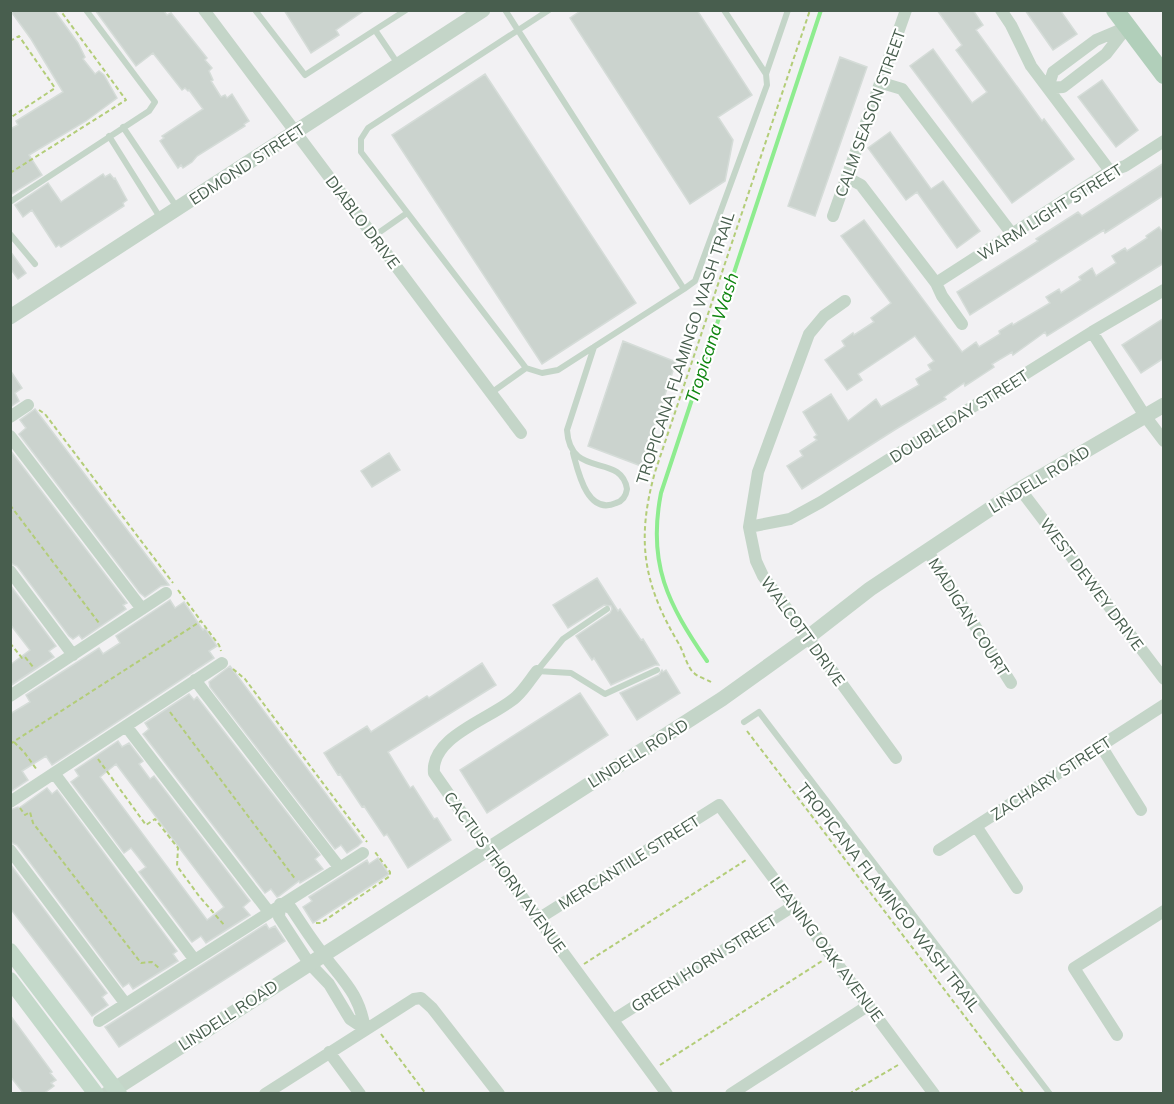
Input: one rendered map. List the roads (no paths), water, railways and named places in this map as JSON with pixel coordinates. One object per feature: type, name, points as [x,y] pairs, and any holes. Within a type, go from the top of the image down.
[{"type":"main road","points":[[1115,10],[1164,75]]},
{"type":"main road","points":[[10,950],[113,1092]]},
{"type":"main road","points":[[10,980],[96,1094]]},
{"type":"street","name":"DIABLO DRIVE","points":[[204,10],[521,434]]},
{"type":"street","name":"EDMOND STREET","points":[[10,317],[483,10]]},
{"type":"street","name":"CALM SEASON STREET","points":[[833,216],[906,10]]},
{"type":"street","points":[[1001,10],[1031,66],[1110,171]]},
{"type":"street","points":[[1048,88],[1063,87],[1106,54],[1127,27]]},
{"type":"street","points":[[1048,88],[1053,72],[1096,40],[1127,27]]},
{"type":"street","points":[[882,82],[902,89],[1012,234]]},
{"type":"street","name":"WARM LIGHT STREET","points":[[936,283],[1110,171],[1125,165],[1164,141]]},
{"type":"street","points":[[848,178],[861,185],[936,283],[942,296],[962,324]]},
{"type":"street","name":"DOUBLEDAY STREET","points":[[748,527],[790,519],[821,502],[1092,332],[1164,290]]},
{"type":"street","name":"WALCOTT DRIVE","points":[[845,301],[824,315],[808,333],[758,472],[748,527],[756,561],[763,576],[896,758]]},
{"type":"street","points":[[1092,332],[1145,416],[1164,441]]},
{"type":"street","points":[[10,417],[28,405]]},
{"type":"street","name":"LINDELL ROAD","points":[[113,1092],[309,963],[694,717],[807,638],[870,589],[1020,489],[1164,405]]},
{"type":"street","points":[[10,435],[142,609]]},
{"type":"street","name":"WEST DEWEY DRIVE","points":[[1020,489],[1164,679]]},
{"type":"street","name":"MADIGAN COURT","points":[[927,550],[1011,683]]},
{"type":"street","points":[[10,571],[73,655]]},
{"type":"street","points":[[10,696],[166,593]]},
{"type":"street","points":[[12,801],[224,661]]},
{"type":"street","name":"CACTUS THORN AVENUE","points":[[537,671],[516,697],[446,743],[432,762],[434,773],[667,1094]]},
{"type":"street","points":[[195,680],[339,867]]},
{"type":"street","name":"ZACHARY STREET","points":[[939,850],[1164,705]]},
{"type":"street","points":[[126,726],[269,912]]},
{"type":"street","points":[[1101,746],[1141,810]]},
{"type":"street","points":[[54,773],[194,959]]},
{"type":"street","name":"LEANING OAK AVENUE","points":[[719,805],[934,1094]]},
{"type":"street","name":"MERCANTILE STREET","points":[[538,919],[719,805]]},
{"type":"street","points":[[976,826],[1017,888]]},
{"type":"street","points":[[10,850],[125,1003]]},
{"type":"street","points":[[99,1021],[365,851]]},
{"type":"street","points":[[280,904],[291,908],[323,954],[342,976],[362,1008],[369,1027]]},
{"type":"street","points":[[280,904],[279,917],[309,963],[329,984],[350,1019],[369,1027]]},
{"type":"street","name":"GREEN HORN STREET","points":[[613,1020],[795,905]]},
{"type":"street","points":[[1117,1035],[1074,969],[1164,911]]},
{"type":"street","points":[[265,1094],[414,999],[421,998],[432,1008],[500,1094]]},
{"type":"street","points":[[731,1094],[869,1005]]},
{"type":"street","points":[[329,1052],[360,1094]]},
{"type":"lane","points":[[10,202],[149,111],[155,102],[86,10]]},
{"type":"lane","points":[[255,10],[305,75],[406,10]]},
{"type":"lane","points":[[505,10],[684,290]]},
{"type":"lane","points":[[549,10],[368,128],[361,139],[361,152],[526,368],[542,373],[558,370],[695,281],[766,85],[766,74],[788,10]]},
{"type":"lane","points":[[724,10],[766,74]]},
{"type":"lane","points":[[375,30],[399,65]]},
{"type":"lane","points":[[123,126],[178,209]]},
{"type":"lane","points":[[109,136],[162,220]]},
{"type":"lane","points":[[374,236],[407,213]]},
{"type":"lane","points":[[10,234],[35,264]]},
{"type":"lane","points":[[573,453],[582,460],[602,465],[621,476],[627,489],[621,501],[612,505],[603,504],[587,492],[580,482],[567,430],[594,347]]},
{"type":"lane","points":[[491,393],[526,368]]},
{"type":"lane","points":[[537,671],[564,639],[607,609]]},
{"type":"lane","points":[[537,671],[571,673],[605,694],[657,670]]},
{"type":"lane","points":[[744,722],[759,712],[1050,1094]]},
{"type":"waterway","name":"Tropicana Wash","points":[[707,661],[681,621],[664,582],[657,541],[657,518],[661,493],[821,10]]}]
